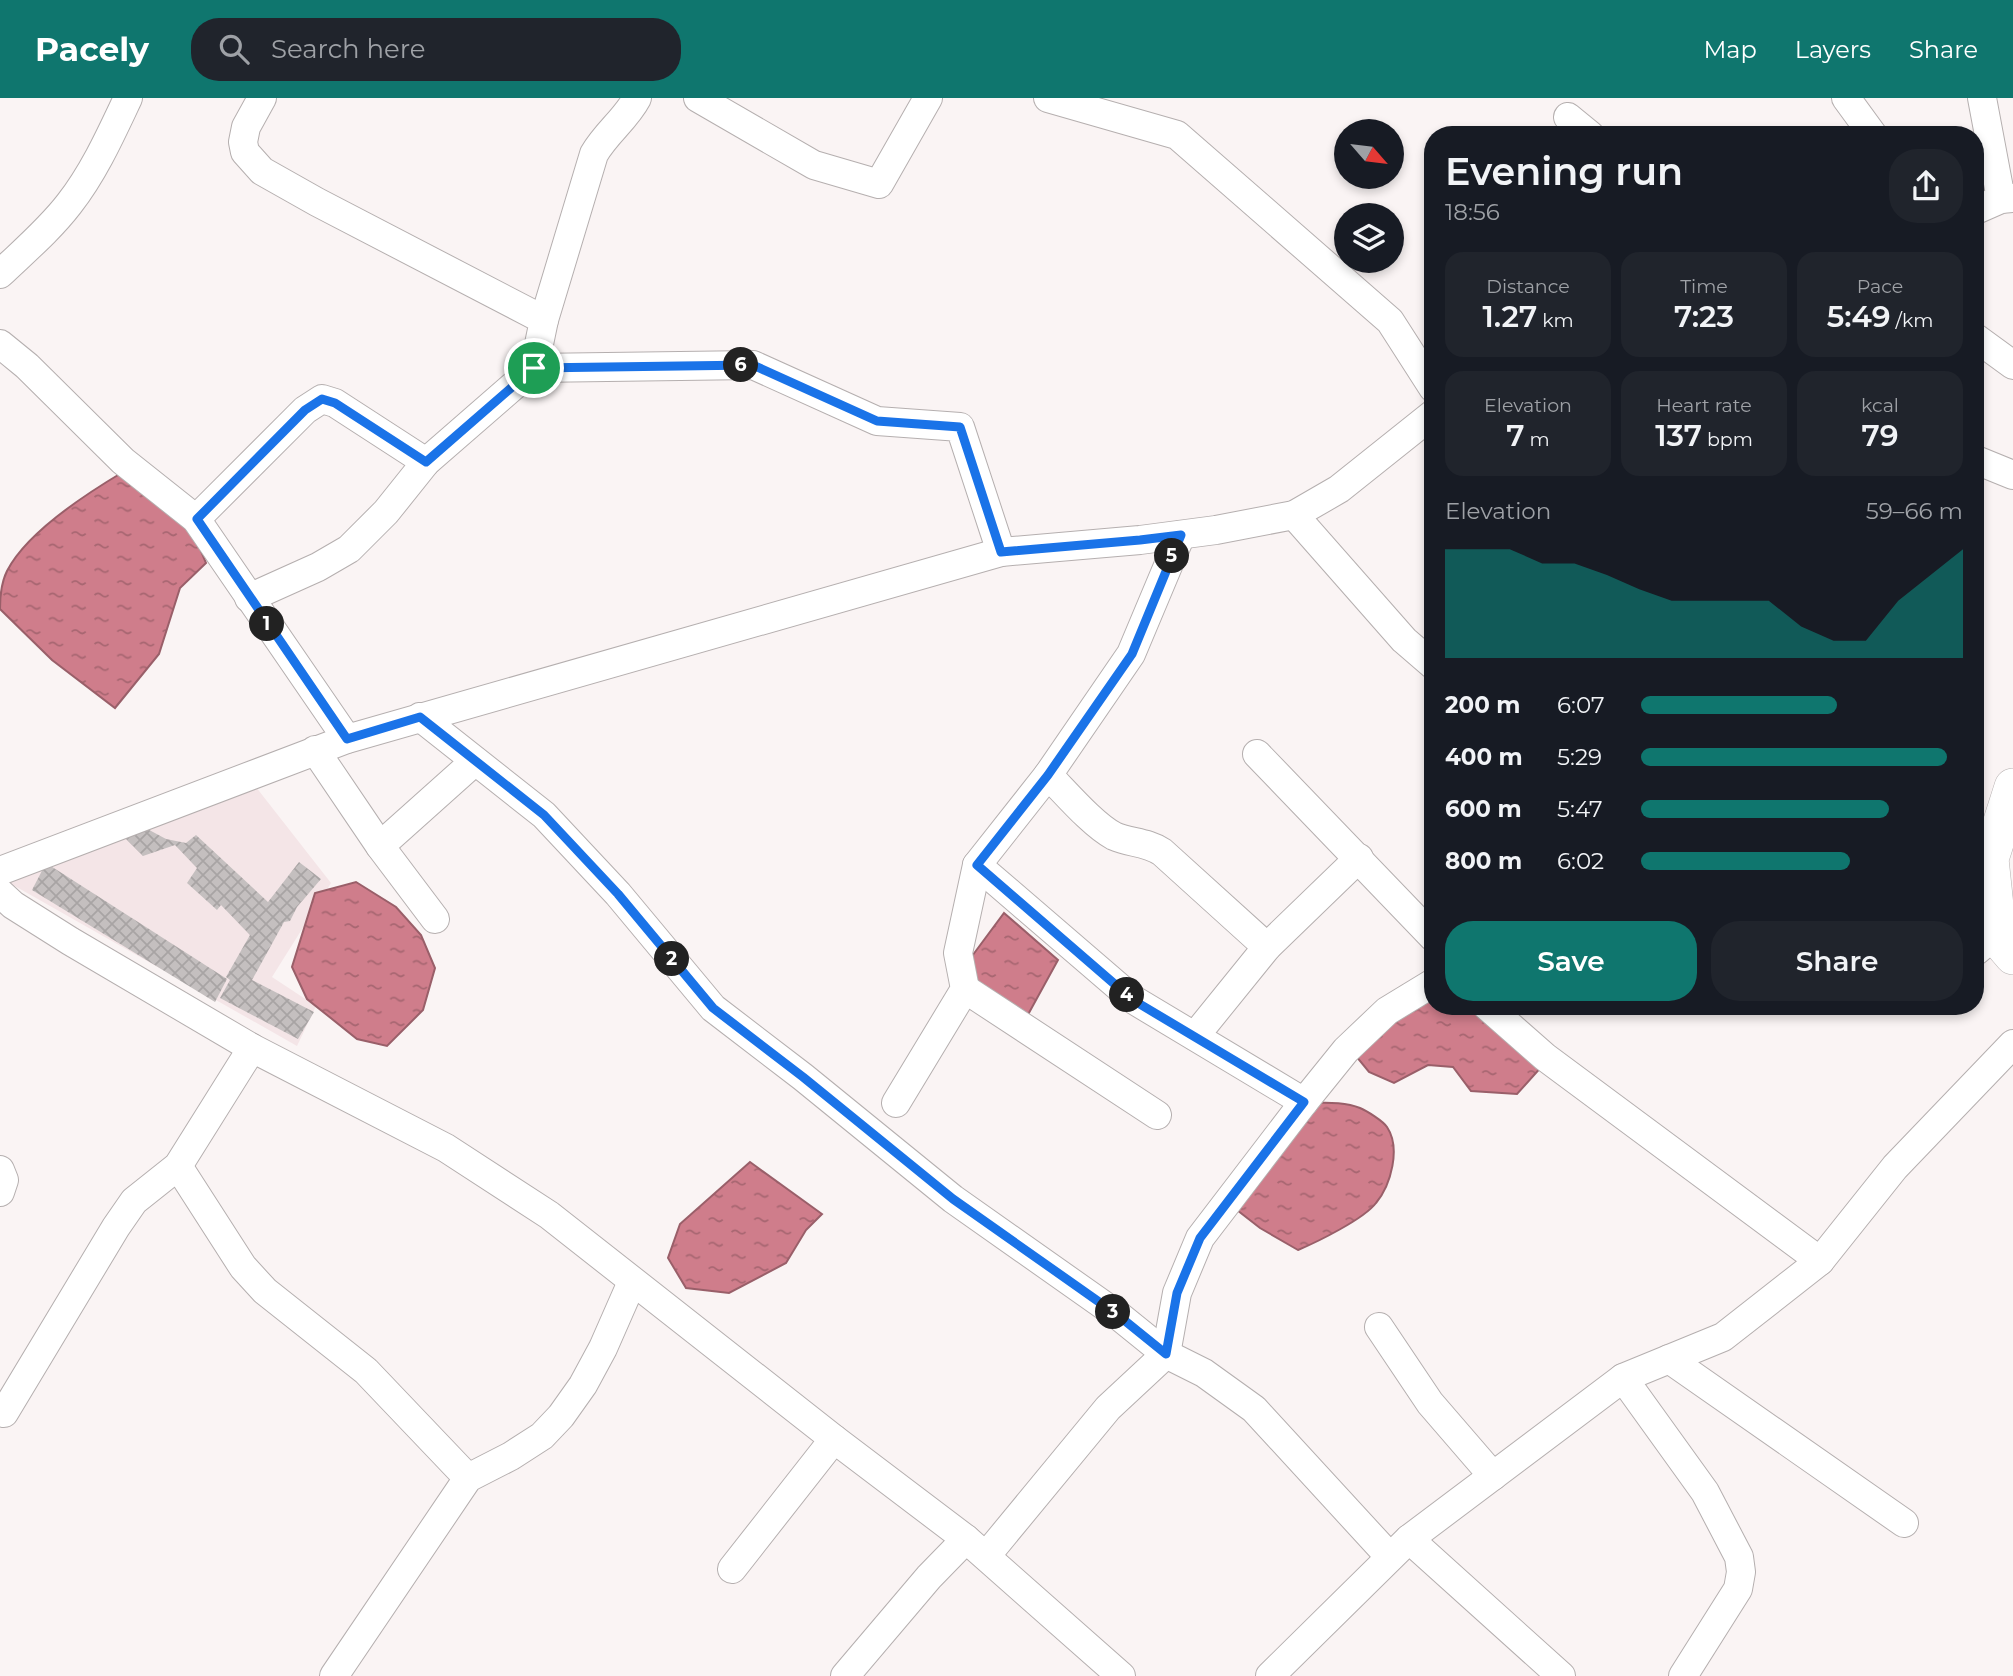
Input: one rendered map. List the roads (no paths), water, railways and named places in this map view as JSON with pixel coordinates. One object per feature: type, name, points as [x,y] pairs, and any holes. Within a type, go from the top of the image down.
[{"type":"main road","points":[[1995,947],[1996,906],[1990,859],[2013,787]]},
{"type":"street","points":[[0,274],[70,203],[94,165],[128,98]]},
{"type":"street","points":[[262,98],[246,127],[243,142],[245,152],[262,171],[544,320]]},
{"type":"street","points":[[249,598],[349,549],[386,512],[426,462],[534,368],[544,320],[594,154],[637,98]]},
{"type":"street","points":[[698,98],[814,165],[879,184],[928,98]]},
{"type":"street","points":[[1048,98],[1177,135],[1390,321],[1424,374]]},
{"type":"street","points":[[1846,98],[1866,126]]},
{"type":"street","points":[[1982,98],[1997,203]]},
{"type":"street","points":[[1568,117],[1579,126]]},
{"type":"street","points":[[0,344],[27,366],[133,470],[197,519],[347,739]]},
{"type":"street","points":[[1984,344],[2013,365]]},
{"type":"street","points":[[534,368],[753,365],[877,421],[960,427],[1001,552]]},
{"type":"street","points":[[197,519],[305,410],[322,399],[335,403],[426,462]]},
{"type":"street","points":[[1121,1676],[976,1547],[549,1215],[446,1148],[252,1048],[70,941],[13,905],[1,873],[347,739],[1001,552],[1181,535],[1294,515],[1339,489],[1424,421]]},
{"type":"street","points":[[1984,463],[2013,475]]},
{"type":"street","points":[[1294,515],[1404,640],[1424,657]]},
{"type":"street","points":[[896,1103],[965,989],[958,953],[977,865],[1048,775],[1132,654],[1181,535]]},
{"type":"street","points":[[420,717],[544,815],[618,894],[713,1008],[953,1199],[1119,1316],[1166,1354],[1205,1373],[1254,1409],[1399,1548],[1561,1676]]},
{"type":"street","points":[[315,750],[380,846],[435,919]]},
{"type":"street","points":[[1257,754],[1424,927]]},
{"type":"street","points":[[380,846],[475,761]]},
{"type":"street","points":[[1048,775],[1105,831],[1120,838],[1148,844],[1162,852],[1267,947]]},
{"type":"street","points":[[1195,1036],[1267,947],[1359,858]]},
{"type":"street","points":[[977,865],[1133,1000],[1304,1102]]},
{"type":"street","points":[[965,989],[1157,1115]]},
{"type":"street","points":[[845,1676],[929,1577],[976,1547],[1108,1409],[1166,1354],[1177,1293],[1200,1238],[1346,1050],[1387,1012],[1424,989]]},
{"type":"street","points":[[1497,1015],[1545,1057],[1820,1261]]},
{"type":"street","points":[[1270,1676],[1399,1548],[1493,1476],[1623,1378],[1723,1336],[1820,1261],[1895,1167],[2013,1044]]},
{"type":"street","points":[[4,1413],[134,1201],[178,1166],[252,1048]]},
{"type":"street","points":[[178,1166],[243,1267],[265,1291],[366,1371],[468,1478]]},
{"type":"street","points":[[0,1170],[4,1180],[0,1192]]},
{"type":"street","points":[[334,1676],[468,1478],[542,1436],[561,1416],[583,1385],[603,1349],[632,1282]]},
{"type":"street","points":[[1379,1327],[1430,1402],[1493,1476]]},
{"type":"street","points":[[1669,1359],[1904,1523]]},
{"type":"street","points":[[1623,1378],[1704,1492],[1739,1557],[1741,1572],[1738,1588],[1683,1676]]},
{"type":"street","points":[[732,1569],[834,1439]]},
{"type":"water","points":[[123,472],[190,524],[206,563],[180,588],[159,654],[115,708],[52,660],[0,609],[0,604],[7,571],[28,542],[75,503]]},
{"type":"water","points":[[356,882],[396,907],[421,935],[435,968],[423,1010],[387,1046],[357,1039],[307,999],[292,967],[315,893]]},
{"type":"water","points":[[1004,913],[1058,960],[1019,1031],[958,975]]},
{"type":"water","points":[[1424,997],[1424,1015],[1484,1015],[1543,1065],[1517,1094],[1471,1091],[1453,1067],[1428,1065],[1394,1083],[1369,1072],[1351,1050]]},
{"type":"water","points":[[1306,1103],[1347,1104],[1371,1114],[1387,1127],[1394,1156],[1386,1186],[1370,1209],[1340,1230],[1298,1250],[1260,1228],[1237,1210]]},
{"type":"water","points":[[750,1162],[822,1214],[806,1230],[786,1263],[729,1293],[686,1288],[668,1258],[680,1224]]}]
